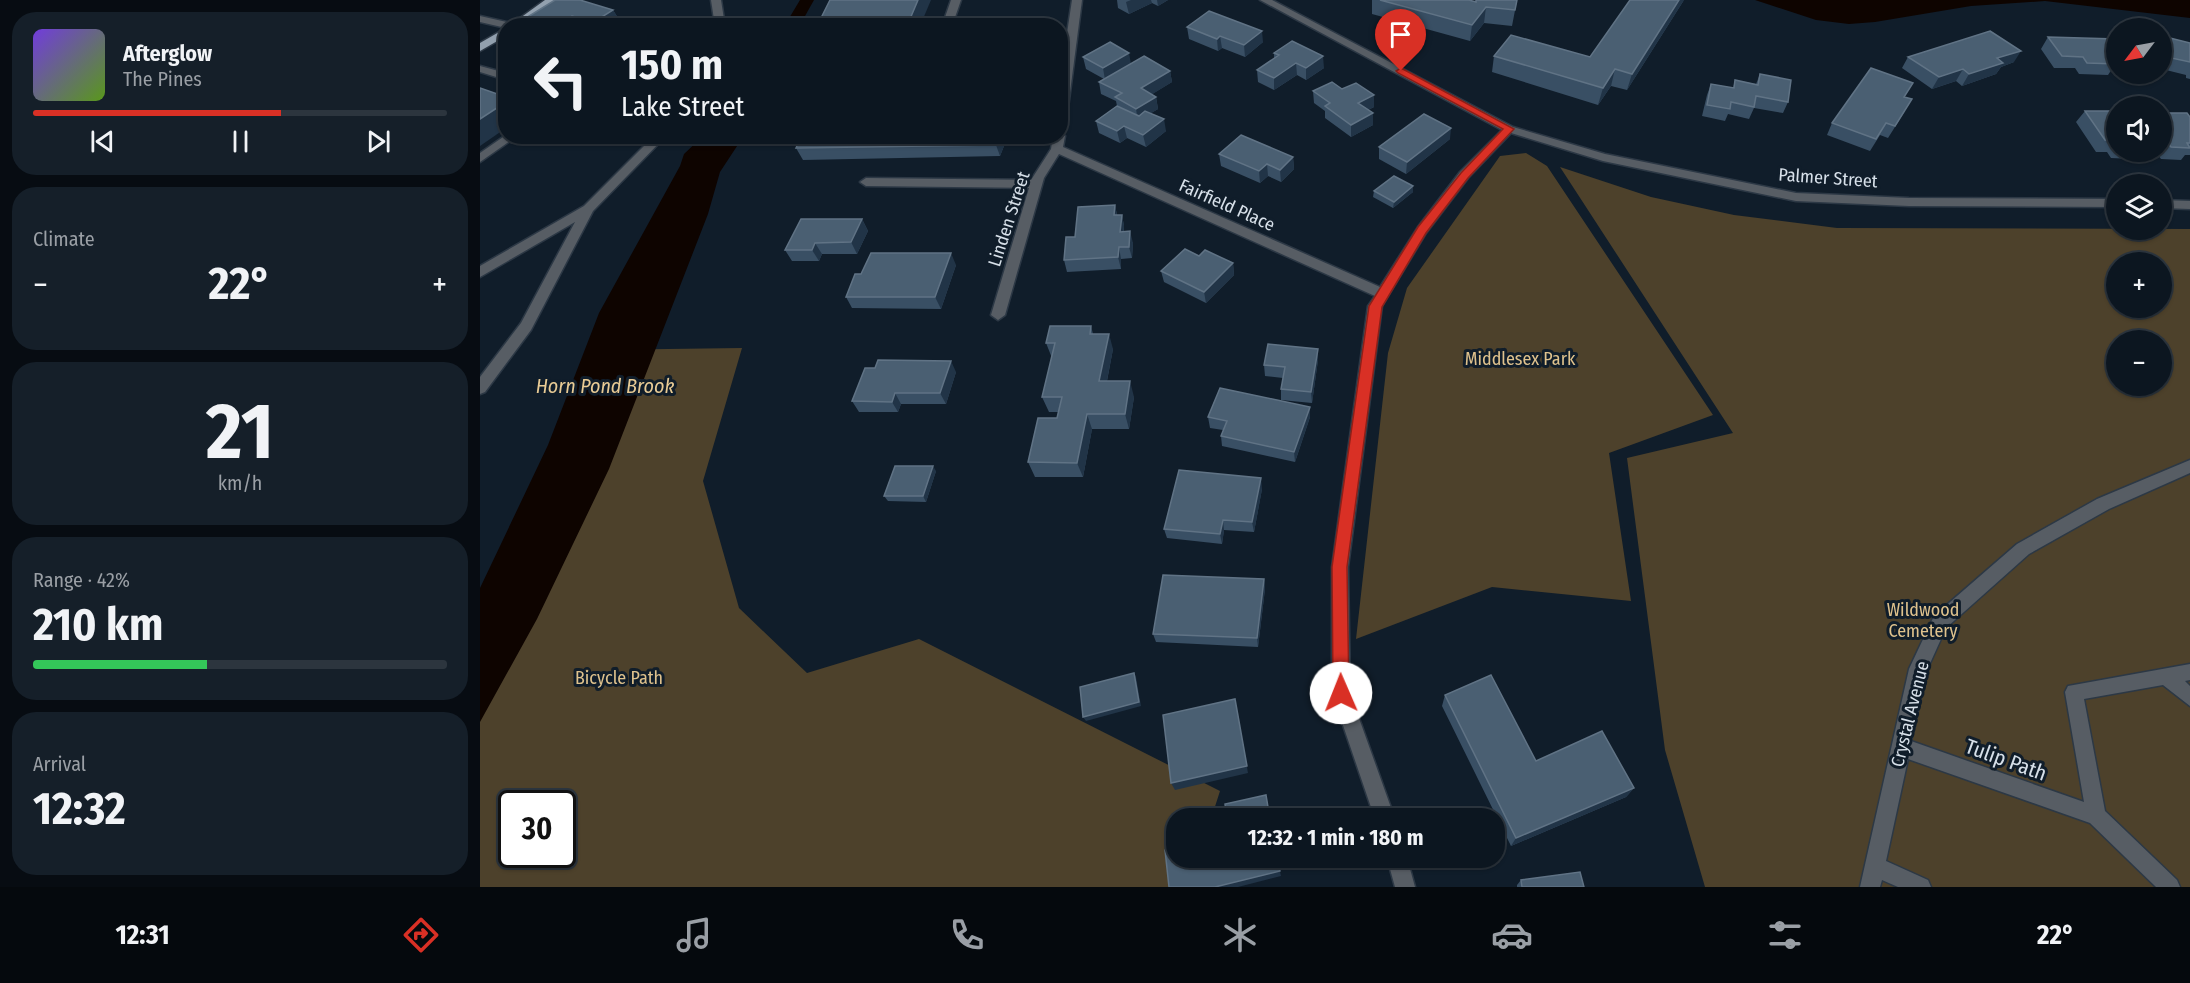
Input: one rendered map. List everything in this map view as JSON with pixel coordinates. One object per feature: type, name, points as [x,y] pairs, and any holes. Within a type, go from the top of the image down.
[{"type":"main road","points":[[525,18],[551,0]]},
{"type":"main road","points":[[480,48],[498,36]]},
{"type":"street","points":[[716,0],[719,18]]},
{"type":"street","points":[[950,18],[956,0]]},
{"type":"street","points":[[1068,65],[1077,0]]},
{"type":"street","name":"Palmer Street","points":[[1265,0],[1509,129],[1603,157],[1796,197],[1909,202],[2106,203]]},
{"type":"street","points":[[480,19],[498,23]]},
{"type":"street","points":[[480,69],[498,75]]},
{"type":"street","points":[[1381,808],[1341,693],[1340,567],[1376,306],[1422,230],[1464,175],[1509,129]]},
{"type":"street","points":[[480,158],[500,144]]},
{"type":"street","points":[[480,273],[588,209],[653,144]]},
{"type":"street","name":"Linden Street","points":[[998,315],[1037,183],[1057,144]]},
{"type":"street","name":"Fairfield Place","points":[[1060,144],[1383,294]]},
{"type":"street","points":[[866,182],[1037,183]]},
{"type":"street","points":[[2172,204],[2190,205]]},
{"type":"street","points":[[480,388],[526,326],[588,209]]},
{"type":"street","name":"Crystal Avenue","points":[[1870,887],[1918,669],[1940,622],[2023,549],[2103,504],[2190,466]]},
{"type":"street","points":[[2170,887],[2096,816],[2074,692],[2190,672]]},
{"type":"street","points":[[2165,676],[2190,697]]},
{"type":"street","name":"Tulip Path","points":[[1901,747],[2096,816]]},
{"type":"street","points":[[1874,866],[1921,887]]},
{"type":"street","points":[[1400,868],[1405,887]]},
{"type":"green space","name":"Middlesex Park","points":[[1526,153],[1547,166],[1713,415],[1609,453],[1631,601],[1492,587],[1356,639],[1388,353],[1407,288],[1500,156]]},
{"type":"green space","name":"Wildwood Cemetery","points":[[1560,167],[1651,197],[1734,215],[1837,228],[2106,229],[2106,240],[2172,240],[2172,229],[2190,229],[2190,887],[1705,887],[1665,750],[1627,458],[1733,433]]},
{"type":"green space","name":"Bicycle Path","points":[[742,348],[703,481],[739,608],[807,673],[919,639],[1220,791],[1215,808],[1166,808],[1166,868],[1180,868],[1189,887],[480,887],[480,633],[593,350]]},
{"type":"water","points":[[800,0],[814,0],[804,18],[789,18]]},
{"type":"water","points":[[1755,0],[2190,0],[2190,18],[2045,1],[1971,6],[1875,22],[1849,24],[1816,20]]},
{"type":"water","name":"Horn Pond Brook","points":[[695,144],[738,144],[720,172],[708,214],[609,469],[537,619],[480,722],[480,588],[548,445],[599,313],[680,166],[684,154]]},
{"type":"building","points":[[555,0],[580,0],[613,10],[600,18],[572,16],[569,18],[526,18]]},
{"type":"building","points":[[830,0],[918,0],[910,18],[821,18]]},
{"type":"building","points":[[1380,0],[1469,0],[1476,2],[1476,0],[1517,0],[1515,10],[1486,7],[1472,25]]},
{"type":"building","points":[[1630,0],[1679,0],[1632,74],[1615,69],[1603,88],[1494,56],[1511,35],[1590,57]]},
{"type":"building","points":[[1209,11],[1262,31],[1244,45],[1220,36],[1217,39],[1187,27]]},
{"type":"building","points":[[1990,31],[2021,51],[1997,58],[2003,63],[1969,74],[1963,69],[1939,77],[1908,57]]},
{"type":"building","points":[[2048,37],[2106,39],[2106,64],[2087,63],[2083,57],[2062,56]]},
{"type":"building","points":[[2172,38],[2190,43],[2190,62],[2172,58]]},
{"type":"building","points":[[1292,41],[1323,56],[1306,68],[1296,63],[1274,78],[1257,70],[1279,55],[1274,53]]},
{"type":"building","points":[[1110,42],[1129,53],[1103,68],[1083,57]]},
{"type":"building","points":[[1144,56],[1170,71],[1141,88],[1156,97],[1136,109],[1115,97],[1122,93],[1099,82]]},
{"type":"building","points":[[1871,68],[1913,83],[1904,97],[1912,99],[1895,126],[1886,123],[1876,139],[1832,123]]},
{"type":"building","points":[[1760,74],[1791,80],[1788,102],[1756,96],[1754,107],[1731,102],[1730,109],[1707,105],[1711,84],[1734,88],[1735,80],[1758,85]]},
{"type":"building","points":[[1332,82],[1342,89],[1356,83],[1374,95],[1358,103],[1373,113],[1351,125],[1325,106],[1330,103],[1313,91]]},
{"type":"building","points":[[480,88],[498,94],[498,107],[480,119]]},
{"type":"building","points":[[1117,106],[1139,116],[1145,111],[1164,119],[1143,135],[1124,126],[1117,131],[1096,121]]},
{"type":"building","points":[[2085,111],[2106,111],[2105,140]]},
{"type":"building","points":[[2172,113],[2187,113],[2190,117],[2190,143],[2187,143],[2190,148],[2172,147]]},
{"type":"building","points":[[1424,114],[1451,128],[1407,162],[1379,147]]},
{"type":"building","points":[[1241,135],[1293,157],[1280,170],[1267,164],[1259,171],[1219,154]]},
{"type":"building","points":[[798,144],[996,144],[996,145],[796,148]]},
{"type":"building","points":[[1394,176],[1413,186],[1394,202],[1374,191]]},
{"type":"building","points":[[1115,205],[1114,215],[1122,215],[1120,232],[1130,231],[1129,247],[1119,247],[1118,257],[1064,260],[1066,237],[1075,237],[1078,207]]},
{"type":"building","points":[[801,219],[862,219],[851,242],[815,243],[812,250],[785,250]]},
{"type":"building","points":[[1185,249],[1199,256],[1205,250],[1233,263],[1204,292],[1161,271]]},
{"type":"building","points":[[871,253],[951,253],[935,297],[846,297],[855,274],[861,274]]},
{"type":"building","points":[[1050,326],[1091,326],[1090,334],[1109,334],[1099,381],[1130,381],[1125,414],[1087,414],[1077,463],[1028,462],[1038,418],[1057,418],[1062,397],[1042,397],[1055,343],[1046,343]]},
{"type":"building","points":[[1268,344],[1318,349],[1311,392],[1281,389],[1285,367],[1264,365]]},
{"type":"building","points":[[878,360],[951,361],[940,393],[895,393],[892,402],[852,401],[865,368],[875,368]]},
{"type":"building","points":[[1220,388],[1310,407],[1294,452],[1221,436],[1227,421],[1208,417]]},
{"type":"building","points":[[895,466],[933,466],[923,496],[884,496]]},
{"type":"building","points":[[1179,470],[1261,478],[1252,522],[1223,520],[1220,534],[1164,529]]},
{"type":"building","points":[[1163,575],[1264,579],[1257,638],[1153,634]]},
{"type":"building","points":[[1134,673],[1139,702],[1083,717],[1080,687]]},
{"type":"building","points":[[1491,675],[1536,761],[1602,731],[1634,788],[1516,838],[1505,816],[1505,808],[1501,808],[1445,695]]},
{"type":"building","points":[[1235,699],[1247,766],[1171,783],[1163,715]]},
{"type":"building","points":[[1266,795],[1268,808],[1226,808],[1225,804]]},
{"type":"building","points":[[1167,868],[1279,868],[1280,871],[1215,887],[1169,887]]},
{"type":"building","points":[[1580,872],[1584,887],[1522,887],[1521,880]]},
{"type":"route","points":[[1341,693],[1340,567],[1376,306],[1422,230],[1464,175],[1509,129],[1401,71]]}]
